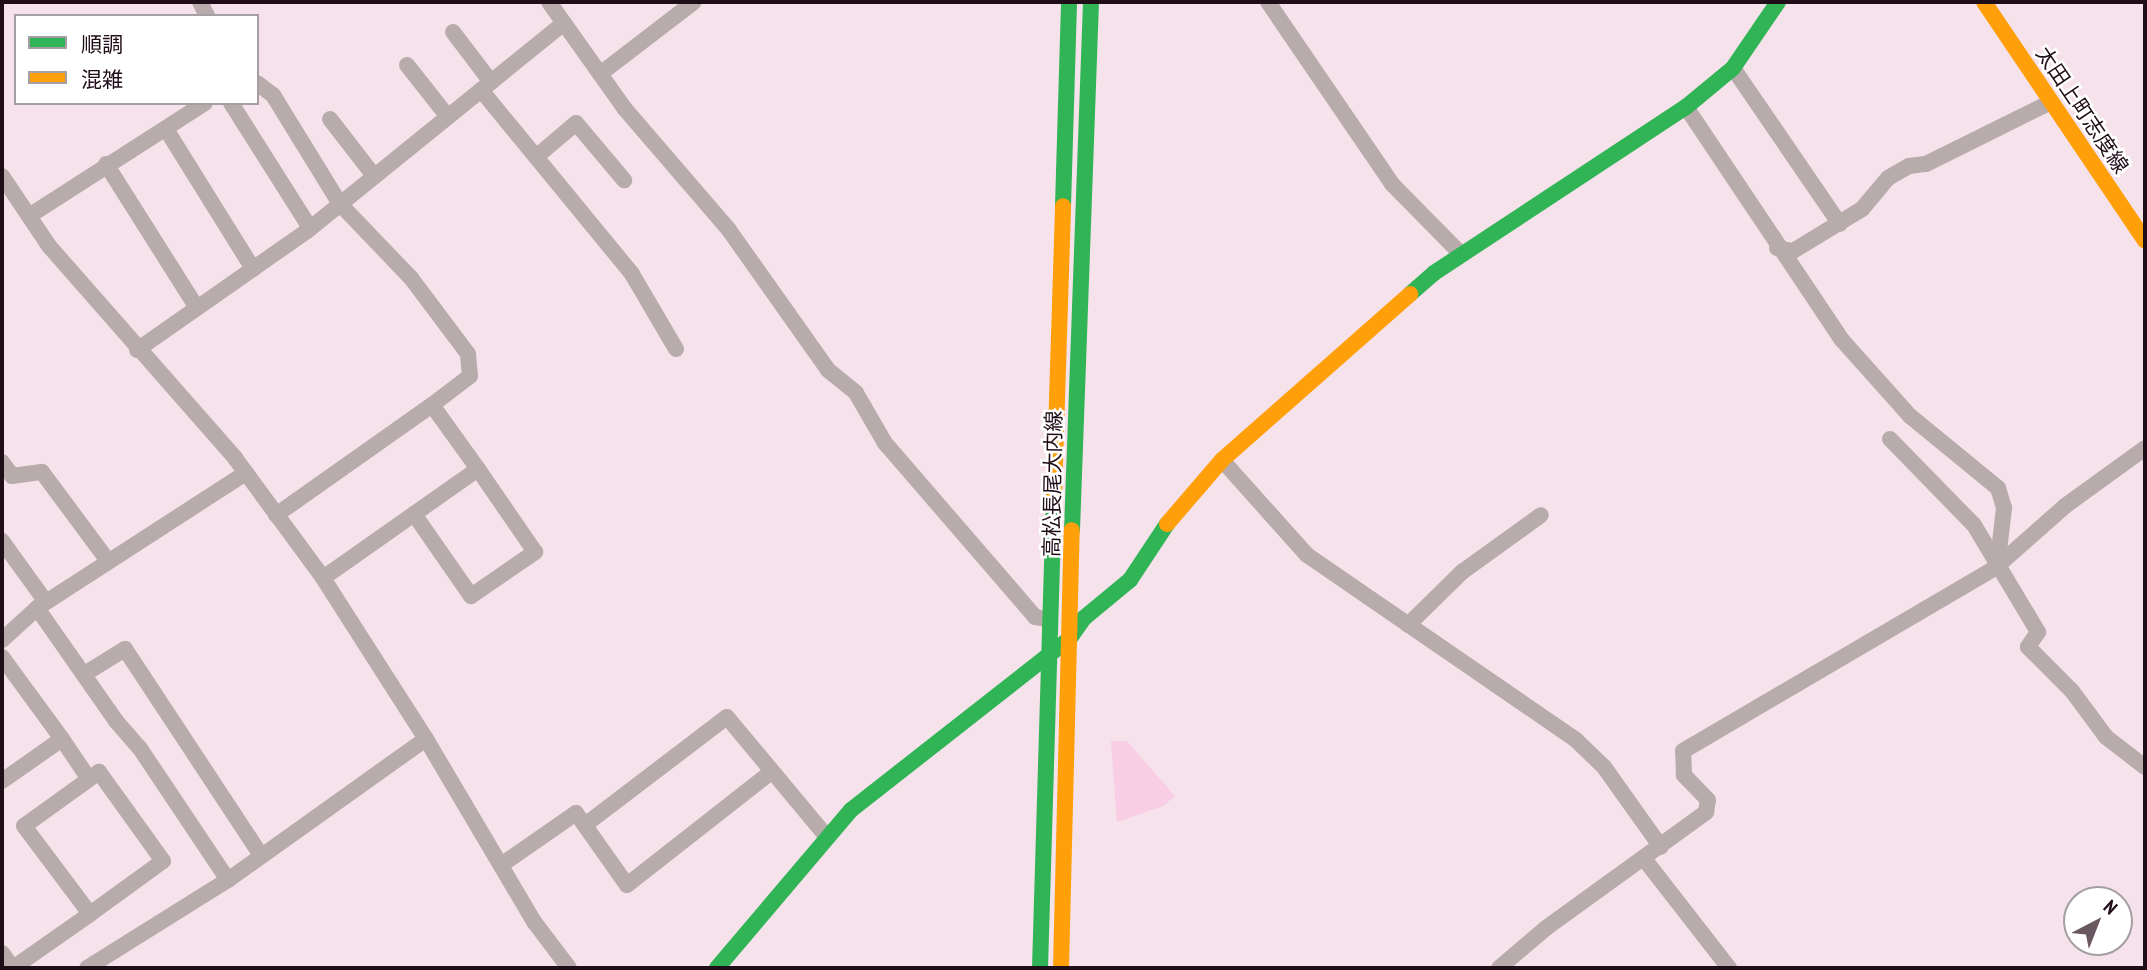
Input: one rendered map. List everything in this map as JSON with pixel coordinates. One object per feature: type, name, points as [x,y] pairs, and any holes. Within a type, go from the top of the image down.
[{"type":"main road","name":"高松長尾大内線","points":[[1040,968],[1062,150],[1069,2]]},
{"type":"main road","name":"高松長尾大内線","points":[[1061,968],[1083,148],[1091,2]]},
{"type":"main road","points":[[717,968],[851,810],[1070,638],[1084,618],[1130,580],[1178,508],[1222,460],[1384,314],[1461,254],[1686,107],[1733,68],[1778,2]]},
{"type":"main road","name":"太田上町志度線","points":[[1984,2],[2145,241]]},
{"type":"street","points":[[549,2],[600,74],[729,230],[828,370],[856,393],[885,443],[1035,617],[1048,619]]},
{"type":"street","points":[[600,74],[694,2]]},
{"type":"street","points":[[1268,2],[1392,184],[1461,254]]},
{"type":"street","points":[[138,350],[310,228],[564,24]]},
{"type":"street","points":[[453,33],[536,157],[632,274],[677,349]]},
{"type":"street","points":[[407,65],[448,117]]},
{"type":"street","points":[[1733,68],[1840,223]]},
{"type":"street","points":[[259,84],[273,94],[340,204],[411,278],[468,354],[470,376],[276,515]]},
{"type":"street","points":[[1777,248],[1793,251],[1840,223],[1862,209],[1888,178],[1909,166],[1926,164],[2052,102]]},
{"type":"street","points":[[29,216],[106,164],[202,105]]},
{"type":"street","points":[[231,105],[310,228]]},
{"type":"street","points":[[1686,107],[1777,248],[1868,370],[1929,433],[1998,488],[2004,508],[1999,551]]},
{"type":"street","points":[[330,119],[374,177]]},
{"type":"street","points":[[536,157],[576,123],[624,180]]},
{"type":"street","points":[[166,129],[253,269]]},
{"type":"street","points":[[1062,150],[1083,148]]},
{"type":"street","points":[[106,164],[197,308]]},
{"type":"street","points":[[2,176],[29,216],[138,350],[246,473],[323,578],[426,739],[535,923],[569,968]]},
{"type":"street","points":[[414,514],[471,596],[535,552],[432,405]]},
{"type":"street","points":[[1890,439],[1952,498],[1974,525],[1995,568],[2038,632],[2028,647],[2072,691],[2106,737],[2145,767]]},
{"type":"street","points":[[1499,968],[1546,928],[1661,848],[1709,806],[1684,775],[1683,751],[1995,568],[2064,506],[2145,449]]},
{"type":"street","points":[[1222,460],[1307,555],[1576,740],[1604,767],[1661,848]]},
{"type":"street","points":[[2,462],[12,476],[42,472],[108,561]]},
{"type":"street","points":[[323,578],[478,469]]},
{"type":"street","points":[[2,640],[42,605],[246,473]]},
{"type":"street","points":[[1408,625],[1462,572],[1541,515]]},
{"type":"street","points":[[2,541],[86,673],[228,880]]},
{"type":"street","points":[[86,673],[125,649],[260,854]]},
{"type":"street","points":[[2,657],[89,779]]},
{"type":"street","points":[[585,824],[727,717],[828,838]]},
{"type":"street","points":[[2,780],[62,739]]},
{"type":"street","points":[[87,968],[228,880],[260,854],[426,739]]},
{"type":"street","points":[[2,953],[13,968],[90,914],[163,861],[99,772],[24,826],[90,914]]},
{"type":"street","points":[[501,865],[576,813],[627,885],[771,772]]},
{"type":"street","points":[[1645,860],[1729,968]]},
{"type":"shaded area","points":[[1111,741],[1127,741],[1175,796],[1163,806],[1117,822]]},
{"type":"traffic: fast","points":[[1063,206],[1069,2]]},
{"type":"traffic: fast","points":[[1072,530],[1091,2]]},
{"type":"traffic: fast","points":[[1410,294],[1434,273],[1686,107],[1733,68],[1778,2]]},
{"type":"traffic: fast","points":[[1040,968],[1054,495]]},
{"type":"traffic: fast","points":[[717,968],[851,810],[1070,638],[1084,618],[1130,580],[1167,524]]},
{"type":"traffic: slow","points":[[1984,2],[2145,241]]},
{"type":"traffic: slow","points":[[1054,495],[1063,206]]},
{"type":"traffic: slow","points":[[1167,524],[1222,460],[1410,294]]},
{"type":"traffic: slow","points":[[1061,968],[1072,530]]}]
